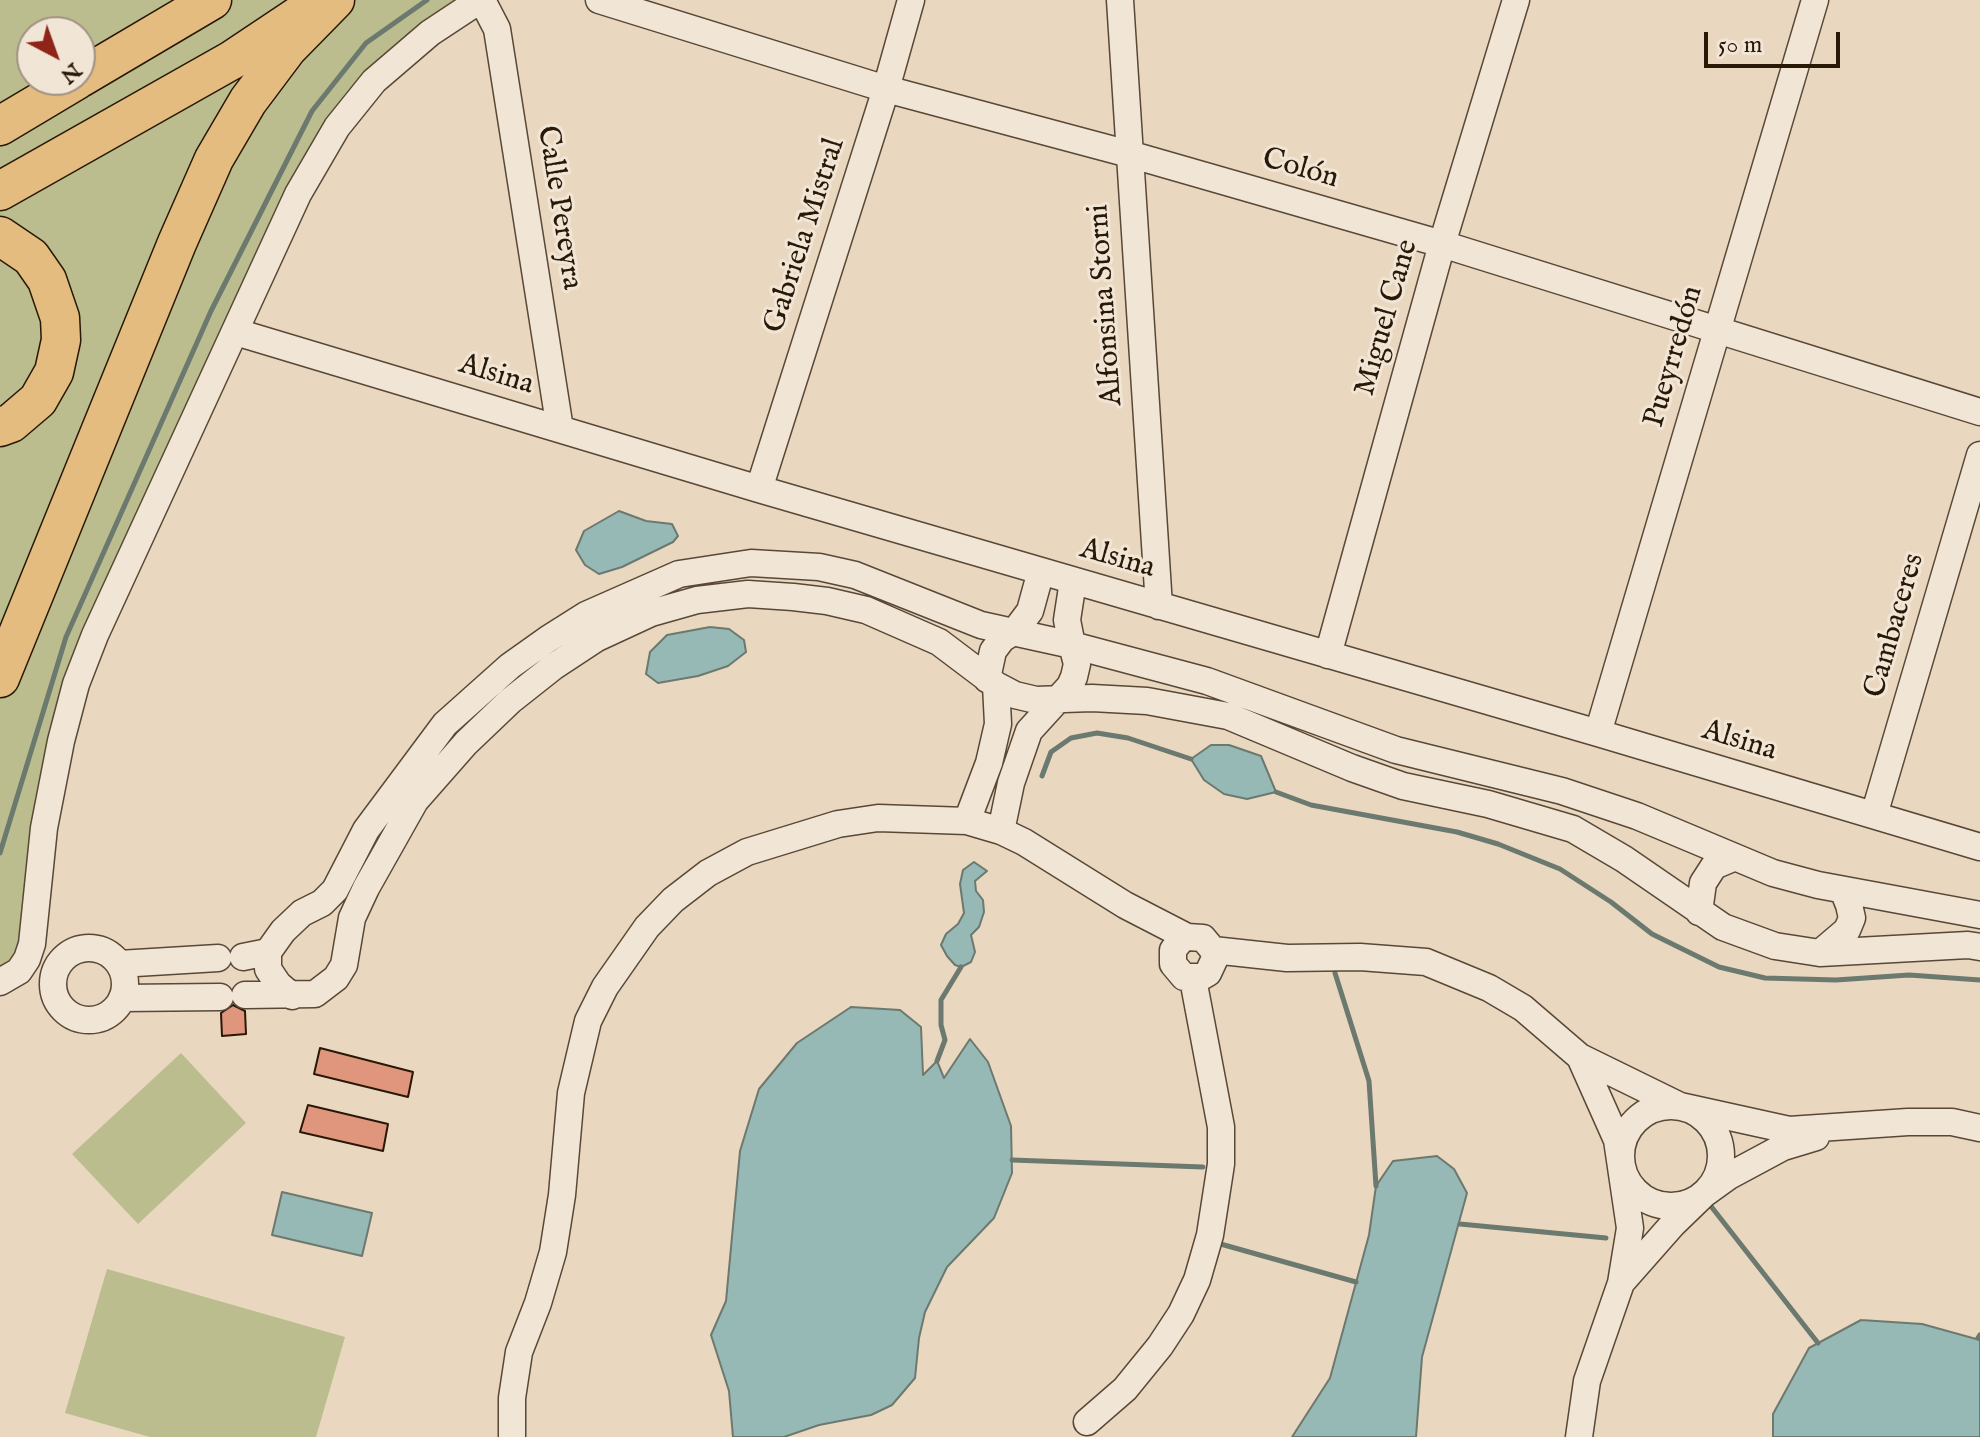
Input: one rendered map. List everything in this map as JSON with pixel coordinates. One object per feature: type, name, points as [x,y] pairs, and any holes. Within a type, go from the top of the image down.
[{"type":"highway","points":[[96,41],[164,0]]},
{"type":"highway","points":[[96,69],[212,0]]},
{"type":"highway","points":[[0,165],[281,0]]},
{"type":"highway","points":[[0,191],[232,60],[323,0]]},
{"type":"highway","points":[[0,678],[214,159],[248,101],[287,49],[335,0]]},
{"type":"highway","points":[[0,126],[50,96]]},
{"type":"highway","points":[[0,236],[31,257],[47,280],[60,318],[61,340],[54,372],[38,400],[11,423],[0,427]]},
{"type":"street","points":[[9,977],[27,959],[32,944],[44,828],[76,684],[95,635],[298,194],[337,127],[374,81],[430,33],[481,0]]},
{"type":"street","name":"Calle Pereyra","points":[[481,0],[497,29],[560,429]]},
{"type":"street","name":"Colón","points":[[599,0],[886,89],[1129,154],[1442,244],[1980,412]]},
{"type":"street","name":"Gabriela Mistral","points":[[759,489],[886,89],[911,0]]},
{"type":"street","name":"Alfonsina Storni","points":[[1120,0],[1159,606]]},
{"type":"street","name":"Miguel Cane","points":[[1328,655],[1442,244],[1516,0]]},
{"type":"street","name":"Pueyrredón","points":[[1598,733],[1815,0]]},
{"type":"street","name":"Alsina","points":[[236,332],[759,489],[1980,847]]},
{"type":"street","name":"Cambaceres","points":[[1874,815],[1980,455]]},
{"type":"street","points":[[122,998],[315,994],[336,978],[344,965],[354,883],[366,830],[407,772],[456,714],[510,666],[599,608],[679,574],[751,563],[819,567],[855,575],[981,625],[1072,645],[1207,681],[1396,750],[1562,791],[1670,828],[1773,873],[1843,890],[1980,915]]},
{"type":"street","points":[[967,821],[989,763],[998,724],[991,682],[993,651],[1002,639],[1015,631],[1030,611],[1041,571]]},
{"type":"street","points":[[1001,831],[1020,752],[1029,731],[1074,677],[1077,664],[1067,620],[1073,581]]},
{"type":"street","points":[[224,996],[233,957],[283,931],[335,890],[354,883],[415,801],[466,743],[553,667],[597,638],[651,613],[697,600],[748,594],[827,601],[866,610],[939,642],[991,682],[1015,695],[1057,701],[1092,698],[1147,701],[1228,716],[1403,786],[1488,804],[1573,829],[1624,859],[1723,927],[1775,946],[1820,953],[1968,945],[1980,947]]},
{"type":"street","points":[[512,1437],[512,1398],[519,1352],[553,1252],[562,1195],[571,1093],[588,1021],[605,987],[639,938],[673,900],[708,873],[747,852],[838,824],[878,818],[967,821],[1024,842],[1125,905],[1179,946]]},
{"type":"street","points":[[1699,912],[1703,883],[1714,866],[1733,858]]},
{"type":"street","points":[[1820,953],[1847,930],[1852,918],[1843,890]]},
{"type":"street","points":[[1203,938],[1213,950],[1215,958],[1208,973],[1193,979],[1177,972],[1179,946],[1203,938]]},
{"type":"street","points":[[99,949],[119,964],[124,975],[122,998],[107,1015],[84,1020],[74,1017],[57,1002],[53,980],[64,958],[75,951],[99,949]]},
{"type":"street","points":[[1213,950],[1287,958],[1360,957],[1426,962],[1457,972],[1523,1008],[1580,1057],[1708,1121],[1717,1135],[1721,1151],[1720,1167],[1714,1182],[1621,1283]]},
{"type":"street","points":[[119,964],[233,957],[268,969],[278,984],[292,996]]},
{"type":"street","points":[[9,977],[53,980]]},
{"type":"street","points":[[1087,1422],[1125,1389],[1160,1346],[1181,1314],[1197,1280],[1210,1235],[1221,1164],[1221,1127],[1193,979]]},
{"type":"street","points":[[1579,1437],[1587,1381],[1621,1283],[1630,1228],[1617,1140],[1580,1057]]},
{"type":"street","points":[[1846,1128],[1783,1147],[1729,1176],[1689,1203],[1672,1206],[1655,1204],[1640,1196],[1629,1184],[1622,1168],[1623,1144],[1634,1122],[1647,1112],[1663,1106],[1680,1106],[1789,1130],[1908,1122],[1952,1122],[1980,1128]]},
{"type":"green space","points":[[0,0],[465,0],[366,73],[171,442],[34,816],[18,945],[6,967],[0,970]]},
{"type":"green space","points":[[181,1053],[246,1123],[138,1224],[72,1154]]},
{"type":"green space","points":[[107,1269],[345,1337],[316,1437],[150,1437],[65,1413]]},
{"type":"water","points":[[619,511],[646,521],[672,524],[678,536],[673,542],[622,567],[599,574],[585,565],[576,550],[584,531]]},
{"type":"water","points":[[710,627],[729,629],[744,640],[746,652],[728,666],[698,676],[658,683],[646,674],[650,652],[667,635]]},
{"type":"water","points":[[1211,745],[1229,745],[1261,756],[1276,792],[1247,799],[1224,794],[1204,780],[1191,759]]},
{"type":"water","points":[[974,862],[987,871],[975,881],[984,912],[979,927],[971,935],[975,952],[971,962],[961,967],[955,965],[941,945],[964,913],[960,884],[963,870]]},
{"type":"water","points":[[851,1007],[900,1010],[921,1027],[923,1075],[937,1061],[944,1078],[970,1039],[988,1062],[1011,1126],[1012,1173],[994,1218],[947,1267],[925,1312],[915,1378],[892,1405],[871,1415],[819,1425],[784,1437],[733,1437],[729,1391],[711,1335],[726,1301],[740,1151],[759,1089],[797,1043]]},
{"type":"water","points":[[1437,1156],[1454,1169],[1467,1193],[1422,1357],[1416,1437],[1292,1437],[1330,1378],[1369,1235],[1376,1186],[1393,1161]]},
{"type":"water","points":[[282,1192],[372,1213],[362,1256],[272,1235]]},
{"type":"water","points":[[1861,1320],[1922,1324],[1980,1340],[1980,1437],[1773,1437],[1773,1414],[1809,1348]]},
{"type":"building","points":[[233,1005],[245,1011],[246,1034],[222,1036],[221,1013]]},
{"type":"building","points":[[320,1048],[413,1072],[408,1097],[314,1074]]},
{"type":"building","points":[[308,1105],[388,1124],[383,1151],[300,1132]]},
{"type":"waterway","points":[[0,853],[66,637],[211,311],[312,111],[366,43],[427,0]]},
{"type":"waterway","points":[[1042,776],[1051,752],[1071,738],[1097,733],[1128,738],[1191,759]]},
{"type":"waterway","points":[[1276,792],[1311,805],[1457,832],[1498,844],[1560,869],[1611,902],[1652,934],[1719,967],[1765,978],[1836,980],[1909,975],[1980,980]]},
{"type":"waterway","points":[[937,1061],[945,1040],[941,1025],[941,1000],[961,967]]},
{"type":"waterway","points":[[1335,973],[1369,1081],[1376,1186]]},
{"type":"waterway","points":[[1012,1160],[1203,1167]]},
{"type":"waterway","points":[[1710,1205],[1818,1343]]},
{"type":"waterway","points":[[1460,1224],[1606,1238]]},
{"type":"waterway","points":[[1217,1243],[1356,1282]]}]
